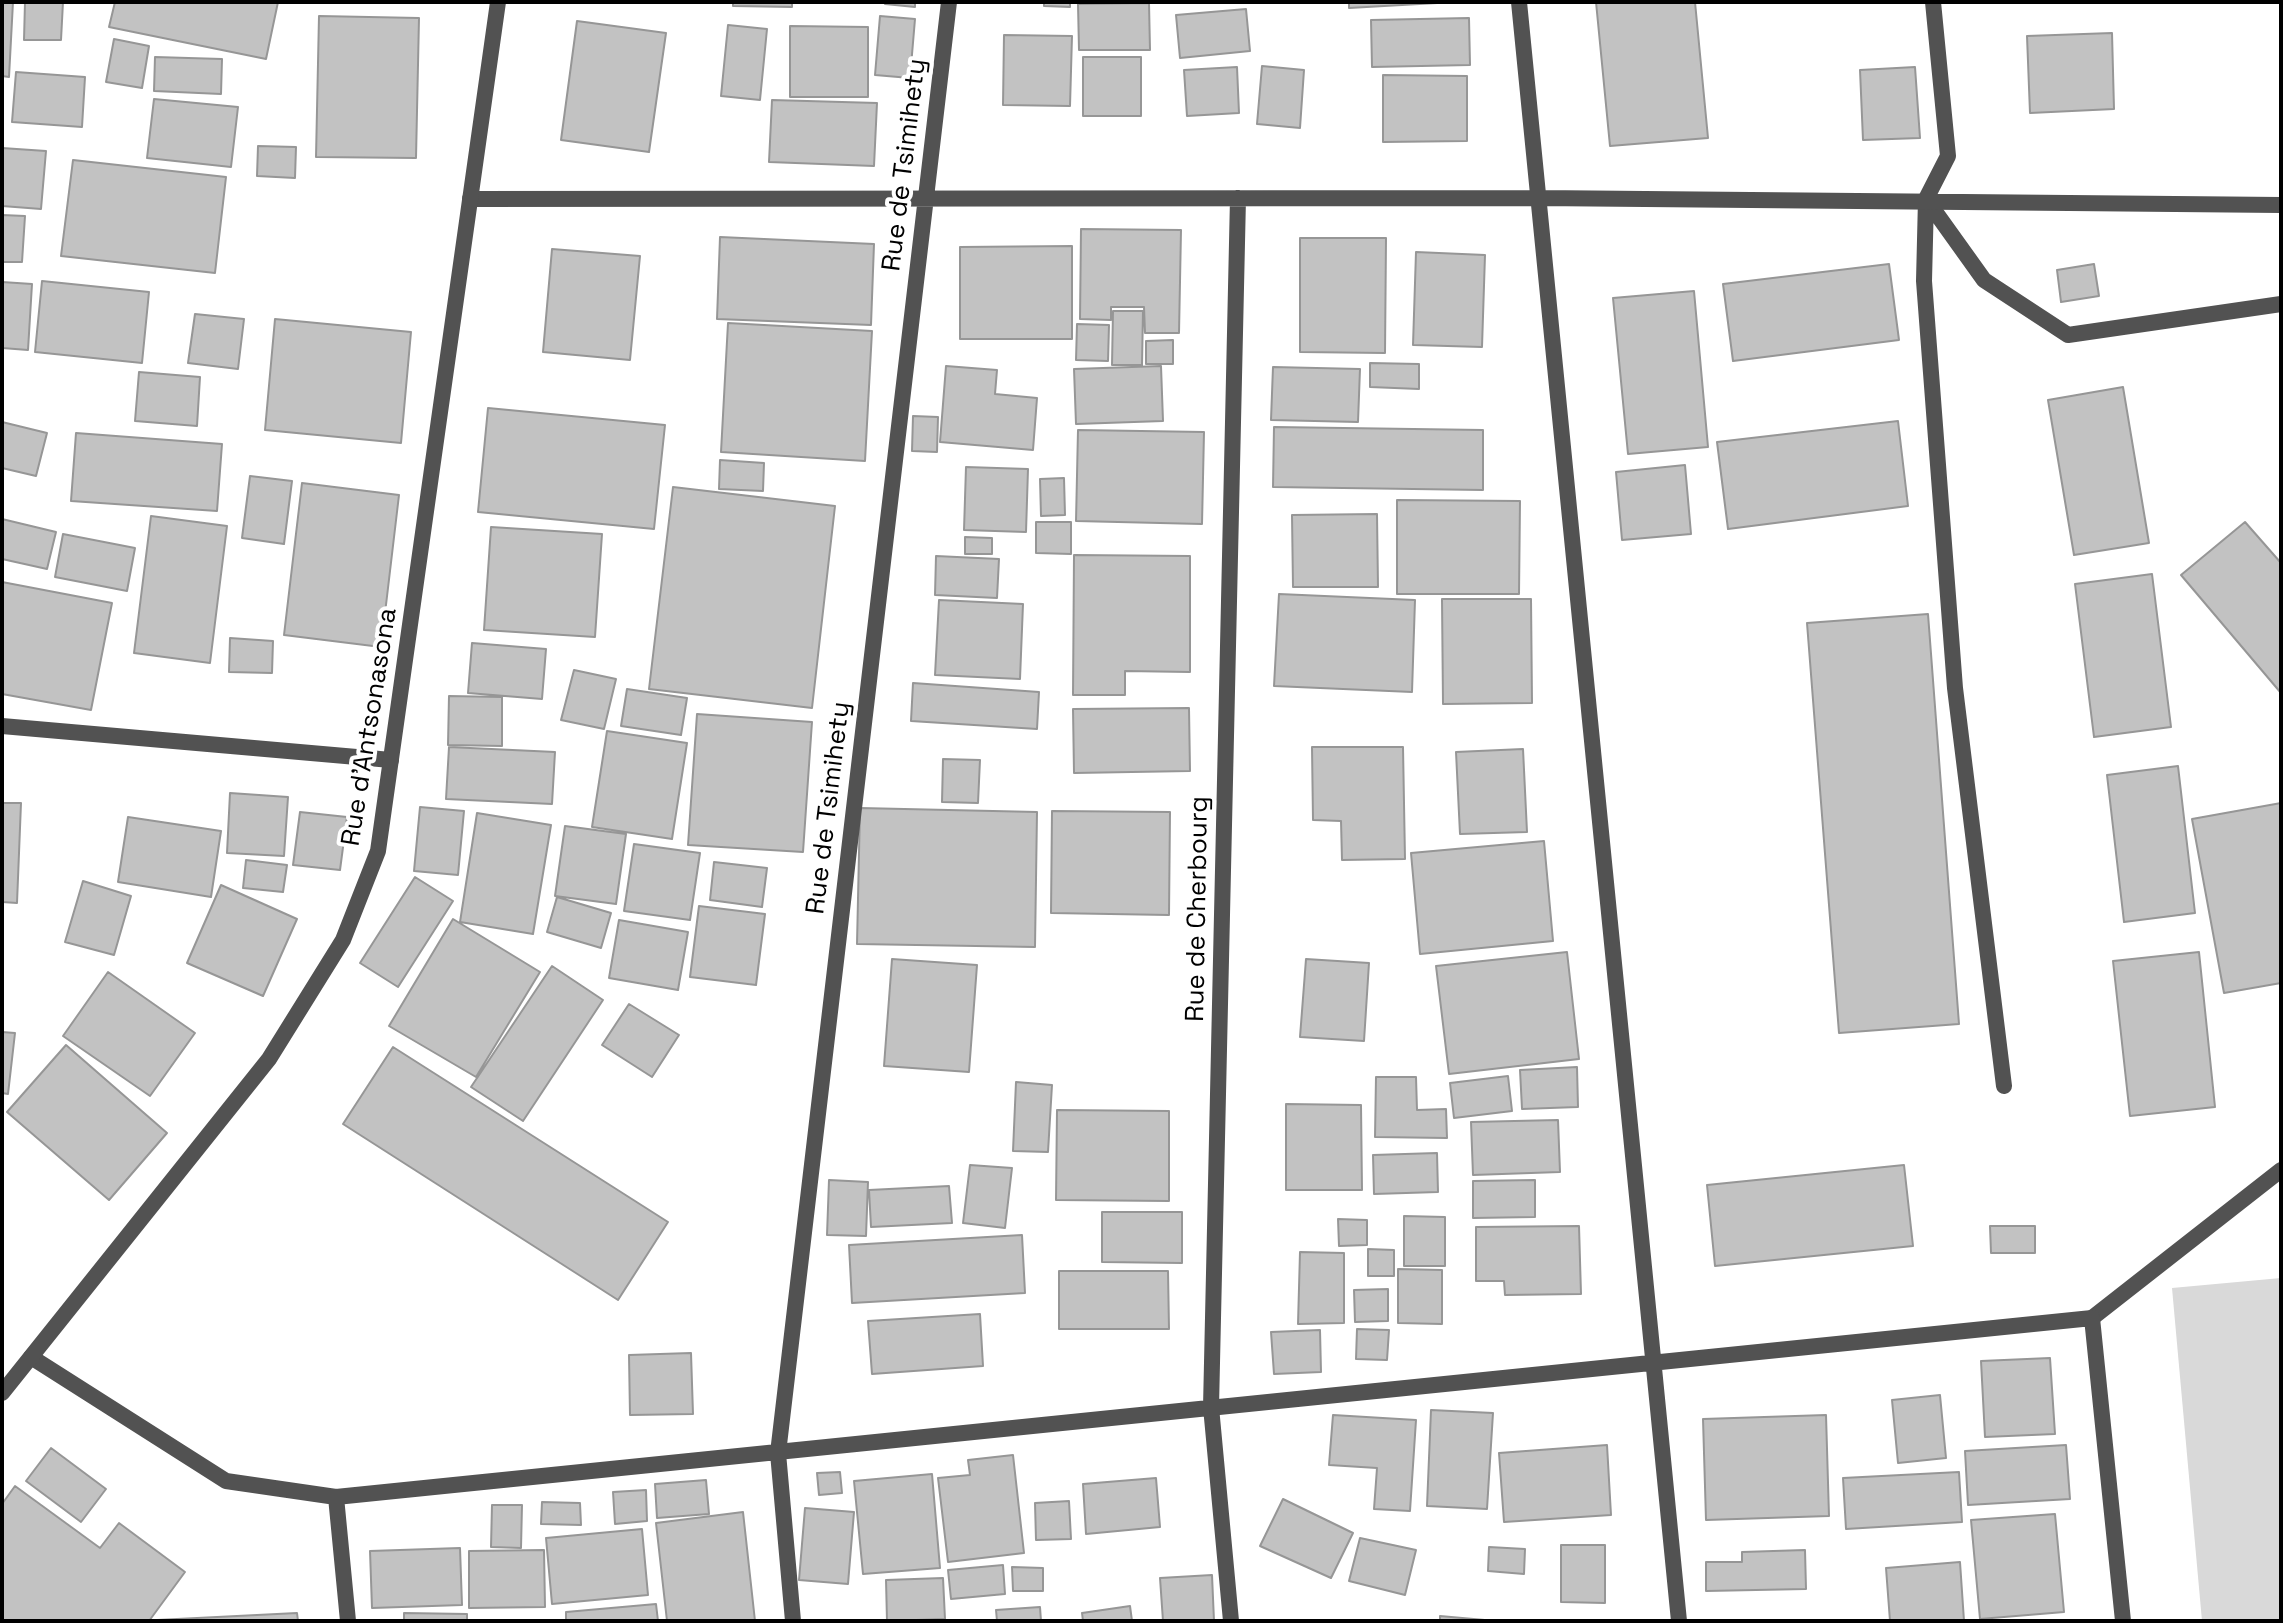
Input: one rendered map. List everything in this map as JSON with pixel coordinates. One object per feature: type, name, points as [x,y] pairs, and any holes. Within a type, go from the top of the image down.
[{"type":"street","name":"Rue d'Antsonasona","points":[[2,1393],[269,1059],[343,940],[378,851],[498,2]]},
{"type":"street","name":"Rue de Tsimihety","points":[[793,1621],[778,1453],[949,2]]},
{"type":"street","points":[[1519,2],[1679,1621]]},
{"type":"street","points":[[1933,2],[1948,156],[1926,199],[1924,281],[1955,688],[2004,1086]]},
{"type":"street","name":"Rue de Cherbourg","points":[[1231,1621],[1211,1407],[1238,198]]},
{"type":"street","points":[[470,199],[1926,199],[2281,205]]},
{"type":"street","points":[[1926,199],[1984,280],[2068,335],[2281,304]]},
{"type":"street","points":[[2,726],[391,760]]},
{"type":"street","points":[[31,1357],[226,1481],[336,1497],[2092,1318],[2281,1170]]},
{"type":"street","points":[[2092,1318],[2123,1621]]},
{"type":"street","points":[[336,1497],[348,1621]]},
{"type":"shaded area","points":[[2281,1278],[2281,1621],[2202,1621],[2172,1288]]},
{"type":"building","points":[[2,2],[13,2],[9,77],[2,76]]},
{"type":"building","points":[[25,2],[63,2],[61,40],[24,40]]},
{"type":"building","points":[[115,2],[278,2],[266,59],[109,27]]},
{"type":"building","points":[[733,2],[792,2],[792,7],[733,6]]},
{"type":"building","points":[[915,2],[915,7],[885,4]]},
{"type":"building","points":[[1044,2],[1070,2],[1070,7],[1044,6]]},
{"type":"building","points":[[1349,2],[1455,2],[1349,8]]},
{"type":"building","points":[[1596,2],[1695,2],[1708,138],[1610,146]]},
{"type":"building","points":[[1149,3],[1150,50],[1079,50],[1078,4]]},
{"type":"building","points":[[1246,9],[1250,51],[1180,58],[1176,15]]},
{"type":"building","points":[[319,16],[419,18],[416,158],[316,157]]},
{"type":"building","points":[[880,16],[915,19],[910,78],[875,75]]},
{"type":"building","points":[[1469,18],[1470,65],[1372,67],[1371,20]]},
{"type":"building","points":[[577,21],[666,33],[649,152],[561,140]]},
{"type":"building","points":[[728,25],[767,29],[760,100],[721,96]]},
{"type":"building","points":[[790,26],[868,27],[868,97],[790,97]]},
{"type":"building","points":[[2112,33],[2114,109],[2030,113],[2027,36]]},
{"type":"building","points":[[1004,35],[1072,36],[1070,106],[1003,105]]},
{"type":"building","points":[[114,39],[149,46],[142,88],[106,82]]},
{"type":"building","points":[[155,57],[222,59],[221,94],[154,91]]},
{"type":"building","points":[[1083,57],[1141,57],[1141,116],[1083,116]]},
{"type":"building","points":[[1262,66],[1304,70],[1300,128],[1257,124]]},
{"type":"building","points":[[1237,67],[1239,113],[1187,116],[1184,70]]},
{"type":"building","points":[[1915,67],[1920,138],[1863,140],[1860,70]]},
{"type":"building","points":[[16,72],[85,77],[82,127],[12,122]]},
{"type":"building","points":[[1383,75],[1467,76],[1467,141],[1383,142]]},
{"type":"building","points":[[154,99],[238,107],[231,167],[147,158]]},
{"type":"building","points":[[772,100],[877,103],[874,166],[769,162]]},
{"type":"building","points":[[258,146],[296,147],[295,178],[257,176]]},
{"type":"building","points":[[2,148],[46,151],[41,209],[2,206]]},
{"type":"building","points":[[73,160],[226,177],[215,273],[61,256]]},
{"type":"building","points":[[2,215],[25,216],[22,262],[2,262]]},
{"type":"building","points":[[1081,229],[1181,230],[1179,333],[1145,333],[1144,307],[1111,307],[1111,320],[1080,319]]},
{"type":"building","points":[[720,237],[874,244],[871,325],[717,319]]},
{"type":"building","points":[[1300,238],[1386,238],[1385,353],[1300,352]]},
{"type":"building","points":[[1072,246],[1072,339],[960,339],[960,247]]},
{"type":"building","points":[[552,249],[640,256],[630,360],[543,352]]},
{"type":"building","points":[[1416,252],[1485,255],[1482,347],[1413,345]]},
{"type":"building","points":[[1889,264],[1899,340],[1733,361],[1723,284]]},
{"type":"building","points":[[2094,264],[2099,296],[2061,302],[2057,270]]},
{"type":"building","points":[[42,281],[149,292],[142,363],[35,352]]},
{"type":"building","points":[[2,282],[32,284],[28,350],[2,348]]},
{"type":"building","points":[[1694,291],[1708,447],[1628,454],[1613,298]]},
{"type":"building","points":[[1113,311],[1143,311],[1142,365],[1112,365]]},
{"type":"building","points":[[195,314],[244,319],[238,369],[188,363]]},
{"type":"building","points":[[275,319],[411,332],[401,443],[265,430]]},
{"type":"building","points":[[728,323],[872,331],[865,461],[721,452]]},
{"type":"building","points":[[1077,324],[1109,325],[1108,361],[1076,360]]},
{"type":"building","points":[[1173,340],[1173,364],[1146,364],[1146,341]]},
{"type":"building","points":[[1370,363],[1419,364],[1419,389],[1370,387]]},
{"type":"building","points":[[946,366],[997,370],[995,394],[1037,398],[1033,450],[940,442]]},
{"type":"building","points":[[1161,366],[1163,421],[1076,424],[1074,369]]},
{"type":"building","points":[[1273,367],[1360,369],[1358,422],[1271,420]]},
{"type":"building","points":[[139,372],[200,377],[197,426],[135,421]]},
{"type":"building","points":[[2123,387],[2149,543],[2074,555],[2048,400]]},
{"type":"building","points":[[488,408],[665,425],[654,529],[478,512]]},
{"type":"building","points":[[913,416],[938,417],[937,452],[912,451]]},
{"type":"building","points":[[1898,421],[1908,506],[1728,529],[1717,442]]},
{"type":"building","points":[[2,422],[47,433],[36,476],[2,468]]},
{"type":"building","points":[[1274,427],[1483,430],[1483,490],[1273,487]]},
{"type":"building","points":[[1078,430],[1204,432],[1202,524],[1076,521]]},
{"type":"building","points":[[76,433],[222,444],[217,511],[71,501]]},
{"type":"building","points":[[720,460],[764,463],[763,491],[719,489]]},
{"type":"building","points":[[1685,465],[1691,534],[1622,540],[1616,472]]},
{"type":"building","points":[[966,467],[1028,469],[1026,532],[964,530]]},
{"type":"building","points":[[250,476],[292,481],[284,544],[242,538]]},
{"type":"building","points":[[1064,478],[1065,515],[1041,516],[1040,479]]},
{"type":"building","points":[[302,483],[399,495],[381,647],[284,635]]},
{"type":"building","points":[[673,487],[835,506],[812,708],[649,689]]},
{"type":"building","points":[[1397,500],[1520,501],[1519,594],[1397,594]]},
{"type":"building","points":[[1377,514],[1378,587],[1293,587],[1292,515]]},
{"type":"building","points":[[151,516],[227,526],[210,663],[134,653]]},
{"type":"building","points":[[2,519],[56,532],[47,569],[2,559]]},
{"type":"building","points":[[1036,522],[1071,522],[1071,554],[1036,553]]},
{"type":"building","points":[[2245,522],[2281,563],[2281,693],[2181,575]]},
{"type":"building","points":[[491,527],[602,534],[595,637],[484,630]]},
{"type":"building","points":[[63,534],[135,548],[127,591],[55,577]]},
{"type":"building","points":[[965,537],[992,538],[992,554],[965,554]]},
{"type":"building","points":[[1074,555],[1190,556],[1190,672],[1125,671],[1125,695],[1073,695]]},
{"type":"building","points":[[936,556],[999,559],[997,598],[935,595]]},
{"type":"building","points":[[2152,574],[2171,727],[2094,737],[2075,584]]},
{"type":"building","points":[[2,582],[112,603],[91,710],[2,694]]},
{"type":"building","points":[[1279,594],[1415,600],[1412,692],[1274,686]]},
{"type":"building","points":[[1442,599],[1531,599],[1532,703],[1443,704]]},
{"type":"building","points":[[939,600],[1023,604],[1020,679],[935,675]]},
{"type":"building","points":[[1928,614],[1959,1024],[1839,1033],[1807,623]]},
{"type":"building","points":[[230,638],[273,641],[272,673],[229,672]]},
{"type":"building","points":[[472,643],[546,649],[542,699],[468,693]]},
{"type":"building","points":[[574,670],[616,679],[604,729],[561,720]]},
{"type":"building","points":[[913,683],[1039,692],[1037,729],[911,721]]},
{"type":"building","points":[[627,689],[687,698],[681,735],[621,726]]},
{"type":"building","points":[[449,696],[502,697],[502,746],[448,745]]},
{"type":"building","points":[[1189,708],[1190,771],[1074,773],[1073,709]]},
{"type":"building","points":[[697,714],[812,722],[803,852],[688,845]]},
{"type":"building","points":[[607,731],[687,743],[672,839],[592,827]]},
{"type":"building","points":[[449,747],[555,752],[552,804],[446,799]]},
{"type":"building","points":[[1312,747],[1403,747],[1405,859],[1342,860],[1341,821],[1313,820]]},
{"type":"building","points":[[1523,749],[1527,832],[1460,834],[1456,752]]},
{"type":"building","points":[[943,759],[980,760],[978,803],[942,802]]},
{"type":"building","points":[[2178,766],[2195,913],[2124,922],[2107,775]]},
{"type":"building","points":[[230,793],[288,797],[284,856],[227,853]]},
{"type":"building","points":[[2,803],[21,803],[17,903],[2,902]]},
{"type":"building","points":[[2281,803],[2281,983],[2224,993],[2192,819]]},
{"type":"building","points":[[420,807],[464,811],[458,875],[414,871]]},
{"type":"building","points":[[860,808],[1037,812],[1035,947],[857,944]]},
{"type":"building","points":[[1052,811],[1170,812],[1169,915],[1051,913]]},
{"type":"building","points":[[300,812],[347,817],[340,870],[293,865]]},
{"type":"building","points":[[477,813],[551,825],[533,934],[460,922]]},
{"type":"building","points":[[128,817],[221,831],[211,897],[118,882]]},
{"type":"building","points":[[565,826],[626,834],[616,904],[555,896]]},
{"type":"building","points":[[1544,841],[1553,941],[1420,954],[1411,853]]},
{"type":"building","points":[[634,844],[700,853],[690,920],[624,911]]},
{"type":"building","points":[[246,860],[287,865],[283,892],[243,888]]},
{"type":"building","points":[[714,862],[767,868],[762,907],[710,900]]},
{"type":"building","points":[[415,877],[453,901],[398,987],[360,963]]},
{"type":"building","points":[[83,881],[131,896],[114,955],[65,942]]},
{"type":"building","points":[[221,885],[297,919],[263,996],[187,963]]},
{"type":"building","points":[[557,897],[611,913],[601,948],[547,932]]},
{"type":"building","points":[[699,906],[765,914],[756,985],[690,977]]},
{"type":"building","points":[[453,919],[540,972],[476,1077],[389,1026]]},
{"type":"building","points":[[619,920],[688,932],[678,990],[609,978]]},
{"type":"building","points":[[1567,952],[1579,1059],[1449,1074],[1436,966]]},
{"type":"building","points":[[2199,952],[2215,1107],[2130,1116],[2113,961]]},
{"type":"building","points":[[892,959],[977,965],[969,1072],[884,1066]]},
{"type":"building","points":[[1306,959],[1369,963],[1364,1041],[1300,1037]]},
{"type":"building","points":[[552,966],[603,1000],[523,1121],[471,1087]]},
{"type":"building","points":[[108,972],[195,1033],[150,1096],[63,1036]]},
{"type":"building","points":[[629,1004],[679,1035],[652,1077],[602,1045]]},
{"type":"building","points":[[2,1032],[15,1033],[8,1094],[2,1093]]},
{"type":"building","points":[[66,1045],[167,1133],[109,1200],[7,1112]]},
{"type":"building","points":[[393,1047],[668,1222],[618,1300],[343,1124]]},
{"type":"building","points":[[1577,1067],[1578,1107],[1522,1109],[1520,1070]]},
{"type":"building","points":[[1508,1076],[1512,1111],[1454,1118],[1450,1083]]},
{"type":"building","points":[[1376,1077],[1416,1077],[1417,1110],[1446,1109],[1447,1138],[1375,1137]]},
{"type":"building","points":[[1016,1082],[1052,1085],[1048,1152],[1013,1151]]},
{"type":"building","points":[[1286,1104],[1361,1105],[1362,1190],[1286,1190]]},
{"type":"building","points":[[1057,1110],[1169,1111],[1169,1201],[1056,1200]]},
{"type":"building","points":[[1558,1120],[1560,1172],[1473,1175],[1471,1122]]},
{"type":"building","points":[[1437,1153],[1438,1192],[1374,1194],[1373,1155]]},
{"type":"building","points":[[970,1165],[1012,1168],[1005,1228],[963,1223]]},
{"type":"building","points":[[1904,1165],[1913,1246],[1715,1266],[1707,1185]]},
{"type":"building","points":[[829,1180],[868,1182],[866,1236],[827,1235]]},
{"type":"building","points":[[1535,1180],[1535,1217],[1473,1218],[1473,1181]]},
{"type":"building","points":[[949,1186],[952,1223],[871,1227],[869,1190]]},
{"type":"building","points":[[1102,1212],[1182,1212],[1182,1263],[1102,1262]]},
{"type":"building","points":[[1404,1216],[1445,1217],[1445,1266],[1404,1266]]},
{"type":"building","points":[[1338,1219],[1367,1220],[1367,1245],[1339,1246]]},
{"type":"building","points":[[1579,1226],[1581,1294],[1505,1295],[1504,1281],[1476,1281],[1476,1227]]},
{"type":"building","points":[[1990,1226],[2035,1226],[2035,1253],[1991,1253]]},
{"type":"building","points":[[1022,1235],[1025,1293],[852,1303],[849,1245]]},
{"type":"building","points":[[1368,1249],[1394,1250],[1394,1276],[1368,1276]]},
{"type":"building","points":[[1300,1252],[1344,1253],[1344,1323],[1298,1324]]},
{"type":"building","points":[[1398,1269],[1442,1270],[1442,1324],[1398,1323]]},
{"type":"building","points":[[1059,1271],[1168,1271],[1169,1329],[1059,1329]]},
{"type":"building","points":[[1388,1289],[1388,1321],[1355,1322],[1354,1290]]},
{"type":"building","points":[[980,1314],[983,1366],[872,1374],[868,1321]]},
{"type":"building","points":[[1357,1329],[1389,1330],[1387,1360],[1356,1359]]},
{"type":"building","points":[[1320,1330],[1321,1372],[1274,1374],[1271,1332]]},
{"type":"building","points":[[691,1353],[693,1414],[630,1415],[629,1355]]},
{"type":"building","points":[[2050,1358],[2055,1434],[1985,1437],[1981,1361]]},
{"type":"building","points":[[1940,1395],[1946,1458],[1898,1463],[1892,1400]]},
{"type":"building","points":[[1431,1410],[1493,1413],[1487,1509],[1427,1506]]},
{"type":"building","points":[[1333,1415],[1416,1420],[1410,1511],[1374,1509],[1377,1468],[1329,1465]]},
{"type":"building","points":[[1826,1415],[1829,1516],[1706,1520],[1703,1419]]},
{"type":"building","points":[[1607,1445],[1611,1515],[1504,1522],[1499,1453]]},
{"type":"building","points":[[2066,1445],[2070,1499],[1968,1505],[1965,1451]]},
{"type":"building","points":[[51,1448],[106,1489],[81,1522],[26,1481]]},
{"type":"building","points":[[1013,1455],[1024,1553],[948,1562],[938,1478],[970,1475],[968,1460]]},
{"type":"building","points":[[840,1472],[842,1493],[819,1495],[817,1473]]},
{"type":"building","points":[[1959,1472],[1962,1522],[1846,1529],[1843,1478]]},
{"type":"building","points":[[932,1474],[940,1568],[863,1574],[854,1481]]},
{"type":"building","points":[[1156,1478],[1160,1527],[1086,1534],[1083,1484]]},
{"type":"building","points":[[706,1480],[709,1514],[657,1518],[655,1484]]},
{"type":"building","points":[[15,1486],[100,1548],[119,1523],[185,1572],[149,1621],[2,1621],[2,1504]]},
{"type":"building","points":[[646,1490],[647,1521],[615,1524],[613,1492]]},
{"type":"building","points":[[1283,1499],[1353,1533],[1331,1578],[1260,1546]]},
{"type":"building","points":[[1069,1501],[1071,1539],[1036,1540],[1035,1503]]},
{"type":"building","points":[[542,1502],[580,1503],[581,1525],[541,1524]]},
{"type":"building","points":[[492,1505],[522,1505],[521,1548],[491,1547]]},
{"type":"building","points":[[805,1508],[854,1512],[848,1584],[799,1580]]},
{"type":"building","points":[[743,1512],[755,1621],[667,1621],[656,1523]]},
{"type":"building","points":[[2055,1514],[2064,1612],[1980,1619],[1971,1520]]},
{"type":"building","points":[[642,1529],[648,1595],[552,1604],[546,1538]]},
{"type":"building","points":[[1360,1538],[1416,1550],[1405,1595],[1349,1581]]},
{"type":"building","points":[[1561,1545],[1605,1545],[1605,1603],[1561,1602]]},
{"type":"building","points":[[1489,1547],[1525,1549],[1524,1574],[1488,1571]]},
{"type":"building","points":[[460,1548],[462,1605],[372,1608],[370,1551]]},
{"type":"building","points":[[544,1550],[545,1607],[469,1608],[469,1551]]},
{"type":"building","points":[[1805,1550],[1806,1589],[1706,1591],[1706,1562],[1742,1562],[1742,1552]]},
{"type":"building","points":[[1960,1562],[1964,1621],[1890,1621],[1886,1568]]},
{"type":"building","points":[[1003,1565],[1005,1594],[951,1599],[948,1570]]},
{"type":"building","points":[[1012,1567],[1043,1568],[1043,1591],[1013,1591]]},
{"type":"building","points":[[1212,1575],[1214,1621],[1163,1621],[1160,1578]]},
{"type":"building","points":[[943,1578],[945,1619],[887,1621],[886,1580]]},
{"type":"building","points":[[656,1604],[658,1621],[566,1621],[566,1612]]},
{"type":"building","points":[[1130,1606],[1132,1621],[1083,1621],[1082,1613]]},
{"type":"building","points":[[1040,1607],[1041,1621],[997,1621],[996,1610]]},
{"type":"building","points":[[297,1613],[298,1621],[157,1621],[157,1620]]},
{"type":"building","points":[[404,1613],[467,1614],[467,1621],[404,1621]]},
{"type":"building","points":[[1440,1616],[1496,1621],[1440,1621]]}]
